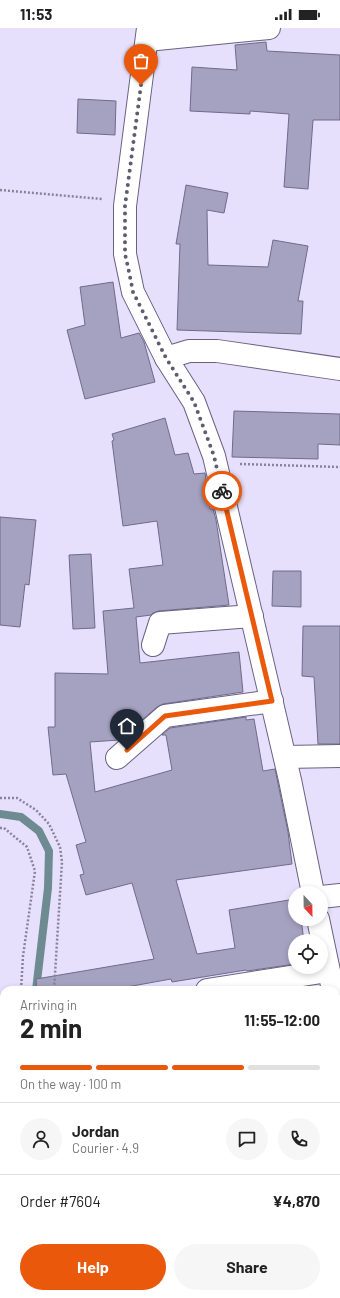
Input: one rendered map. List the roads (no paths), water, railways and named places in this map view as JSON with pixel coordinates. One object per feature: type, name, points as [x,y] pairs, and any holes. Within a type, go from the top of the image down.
[{"type":"street","points":[[269,28],[148,34],[125,206],[125,254],[133,292],[166,358],[194,402],[216,464],[285,756],[312,886]]},
{"type":"street","points":[[166,358],[189,351],[217,351],[340,369]]},
{"type":"street","points":[[153,645],[160,623],[252,616]]},
{"type":"street","points":[[117,758],[165,716],[272,701]]},
{"type":"street","points":[[285,756],[340,756]]},
{"type":"street","points":[[328,896],[340,895]]},
{"type":"street","points":[[256,986],[330,980],[319,926]]},
{"type":"waterway","points":[[0,814],[21,817],[39,831],[49,851],[48,888],[36,986]]}]
